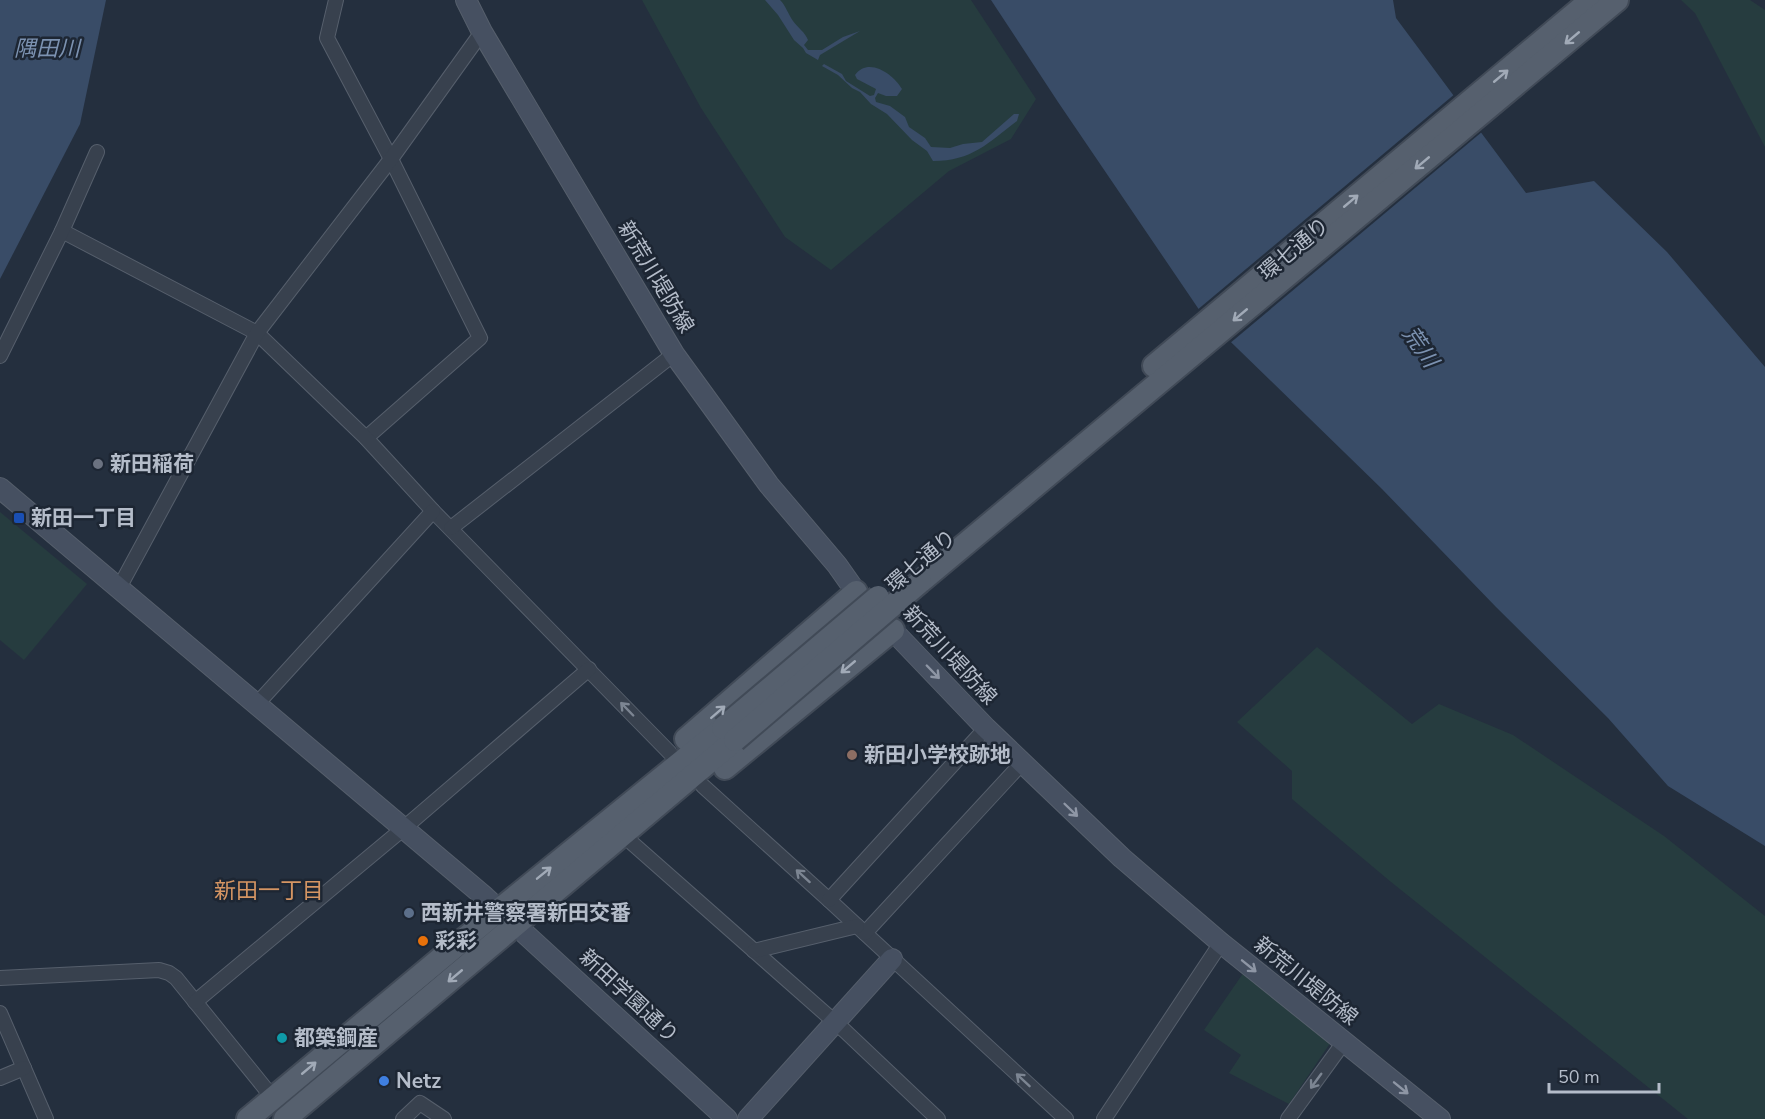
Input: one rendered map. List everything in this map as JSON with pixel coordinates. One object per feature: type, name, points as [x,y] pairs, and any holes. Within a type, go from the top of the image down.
[{"type":"main road","name":"環七通り","points":[[248,1119],[499,910],[580,857],[729,734],[1591,0]]},
{"type":"main road","name":"環七通り","points":[[920,572],[1617,0]]},
{"type":"main road","points":[[856,592],[597,814],[580,857],[616,852],[632,843],[893,630]]},
{"type":"main road","name":"環七通り","points":[[293,1117],[516,925],[580,857]]},
{"type":"street","points":[[336,0],[327,38],[391,159],[480,338],[366,438]]},
{"type":"street","name":"新荒川堤防線","points":[[466,0],[482,32],[674,354],[769,485],[837,564],[856,592],[986,729],[1122,858],[1221,943],[1440,1119]]},
{"type":"street","points":[[119,588],[257,333],[391,159],[482,32]]},
{"type":"street","points":[[0,356],[62,231],[97,152]]},
{"type":"street","points":[[62,231],[257,333],[366,438],[670,753]]},
{"type":"street","points":[[451,528],[674,354]]},
{"type":"street","name":"新田学園通り","points":[[0,488],[499,910],[727,1119]]},
{"type":"street","points":[[256,705],[434,511]]},
{"type":"street","points":[[195,1002],[404,828],[589,669]]},
{"type":"street","points":[[829,900],[986,729]]},
{"type":"street","points":[[754,951],[861,929],[1022,763]]},
{"type":"street","points":[[703,786],[1066,1119]]},
{"type":"street","points":[[632,843],[834,1022],[938,1119]]},
{"type":"street","points":[[1104,1119],[1221,943]]},
{"type":"street","points":[[748,1119],[892,959]]},
{"type":"street","points":[[0,978],[159,970],[169,973],[176,978],[273,1098]]},
{"type":"street","points":[[0,1013],[46,1119]]},
{"type":"street","points":[[1288,1119],[1344,1042]]},
{"type":"street","points":[[0,1078],[24,1068]]},
{"type":"street","points":[[403,1119],[420,1103],[444,1119]]},
{"type":"green space","points":[[642,0],[971,0],[1036,99],[1011,139],[949,171],[831,270],[785,237],[701,108]]},
{"type":"green space","points":[[1681,0],[1750,0],[1765,10],[1765,147],[1695,13]]},
{"type":"green space","points":[[0,512],[87,584],[24,660],[0,640]]},
{"type":"green space","points":[[1317,647],[1412,724],[1439,704],[1513,735],[1664,836],[1765,916],[1765,1119],[1688,1119],[1391,882],[1292,799],[1292,771],[1237,722]]},
{"type":"green space","points":[[1244,972],[1331,1042],[1289,1104],[1229,1073],[1241,1055],[1204,1030]]},
{"type":"water","name":"隅田川","points":[[0,0],[106,0],[80,124],[0,279]]},
{"type":"water","points":[[765,0],[782,2],[793,21],[807,37],[808,40],[804,45],[808,50],[822,50],[843,37],[860,31],[820,55],[818,60],[806,53],[794,40]]},
{"type":"water","name":"荒川","points":[[991,0],[1393,0],[1396,18],[1526,193],[1594,181],[1667,252],[1765,367],[1765,846],[1668,786],[1608,718],[1382,489],[1202,314]]},
{"type":"water","points":[[824,64],[842,74],[846,81],[870,96],[874,95],[876,89],[857,79],[855,75],[867,67],[874,67],[887,73],[902,89],[897,96],[878,93],[875,98],[876,102],[890,106],[905,117],[909,127],[925,138],[931,147],[950,148],[982,142],[1014,114],[1019,114],[1017,121],[979,149],[958,158],[933,161],[927,151],[912,140],[887,114],[871,104],[838,75],[822,66]]},
{"type":"pier","points":[[1456,93],[1483,131],[1229,344],[1200,316],[1196,311]]},
{"type":"place","name":"新田稲荷","points":[[98,464]]},
{"type":"place","name":"新田一丁目","points":[[19,518]]},
{"type":"place","name":"新田小学校跡地","points":[[852,755]]},
{"type":"place","name":"西新井警察署新田交番","points":[[409,913]]},
{"type":"place","name":"彩彩","points":[[423,941]]},
{"type":"place","name":"都築鋼産","points":[[282,1038]]},
{"type":"place","name":"Netz","points":[[384,1081]]},
{"type":"district","name":"新田一丁目","points":[[269,891]]}]
